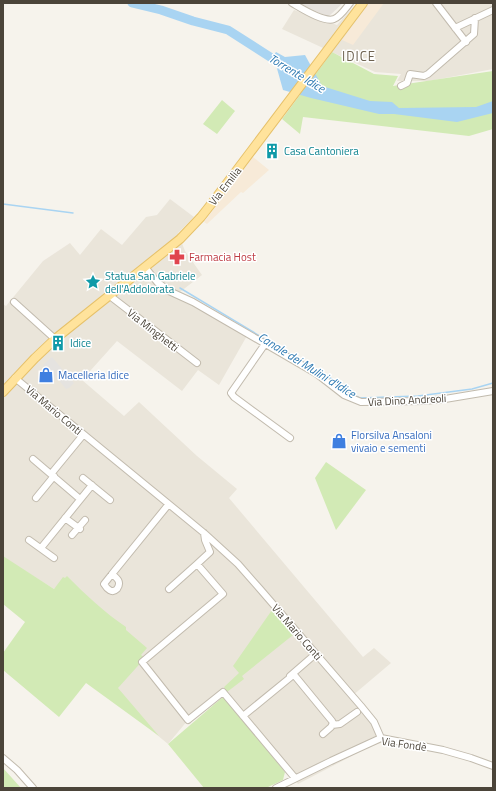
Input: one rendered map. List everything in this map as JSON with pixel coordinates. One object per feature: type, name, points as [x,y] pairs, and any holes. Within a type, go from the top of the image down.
[{"type":"main road","name":"Via Emilia","points":[[3,392],[15,378],[55,339],[180,239],[201,217],[364,3]]},
{"type":"street","points":[[292,3],[323,18],[331,20],[337,17],[350,3]]},
{"type":"street","points":[[436,3],[466,42]]},
{"type":"street","points":[[455,28],[493,10]]},
{"type":"street","points":[[401,86],[407,83],[410,74],[424,76],[428,74],[466,42],[474,34],[474,18]]},
{"type":"street","name":"Via Dino Andreoli","points":[[145,267],[157,282],[169,291],[193,302],[317,374],[344,395],[361,402],[423,401],[445,399],[493,390]]},
{"type":"street","name":"Via Minghetti","points":[[110,296],[197,364]]},
{"type":"street","points":[[14,302],[55,339]]},
{"type":"street","points":[[265,344],[231,393],[234,397],[290,438]]},
{"type":"street","name":"Via Mario Conti","points":[[15,378],[204,533],[238,564],[374,722],[381,738]]},
{"type":"street","points":[[36,498],[83,435]]},
{"type":"street","points":[[33,459],[80,499]]},
{"type":"street","points":[[83,478],[110,500]]},
{"type":"street","points":[[41,548],[92,485]]},
{"type":"street","points":[[112,574],[168,505]]},
{"type":"street","points":[[65,518],[79,529]]},
{"type":"street","points":[[72,535],[79,529],[85,520]]},
{"type":"street","points":[[169,589],[210,552],[204,540],[204,533]]},
{"type":"street","points":[[29,540],[54,558]]},
{"type":"street","points":[[197,564],[223,594],[142,662],[188,720],[223,692],[295,778]]},
{"type":"street","points":[[243,716],[312,658]]},
{"type":"street","points":[[290,676],[295,676],[332,721],[332,725]]},
{"type":"street","points":[[323,734],[332,725],[340,724],[357,712]]},
{"type":"street","name":"Via Fondè","points":[[276,788],[381,738],[443,750],[493,766]]},
{"type":"street","points":[[3,758],[17,770],[33,788]]},
{"type":"shaded area","points":[[299,3],[343,3],[328,17]]},
{"type":"shaded area","points":[[357,3],[493,3],[493,69],[429,81],[397,81],[401,74],[375,72],[282,29],[294,10],[337,25]]},
{"type":"shaded area","points":[[369,3],[384,3],[353,45],[342,40]]},
{"type":"shaded area","points":[[253,157],[269,170],[243,193],[241,192],[207,224],[204,222]]},
{"type":"shaded area","points":[[170,199],[194,217],[178,233],[185,251],[202,275],[176,295],[248,334],[219,385],[198,370],[182,391],[117,341],[82,380],[124,416],[139,402],[197,456],[237,489],[229,498],[363,657],[374,648],[391,663],[352,696],[374,722],[384,742],[371,746],[298,784],[223,692],[188,720],[168,744],[110,696],[121,640],[103,612],[67,577],[54,589],[3,557],[3,304],[6,306],[43,261],[70,243],[80,255],[101,229],[122,245],[146,217],[157,215]]},
{"type":"shaded area","points":[[52,357],[74,383],[69,388],[66,389],[43,365]]},
{"type":"green space","points":[[332,52],[374,74],[398,76],[393,86],[493,71],[493,129],[469,136],[303,117],[300,134],[282,119]]},
{"type":"green space","points":[[222,100],[235,111],[217,134],[203,124]]},
{"type":"green space","points":[[326,462],[366,490],[336,530],[315,478]]},
{"type":"green space","points":[[3,556],[54,589],[63,577],[65,578],[67,576],[95,603],[126,627],[126,630],[147,648],[141,655],[145,658],[118,688],[159,736],[86,683],[59,717],[3,670],[3,653],[25,622],[3,604]]},
{"type":"green space","points":[[272,610],[293,635],[242,676],[244,679],[227,692],[224,687],[239,673],[233,666]]},
{"type":"green space","points":[[224,696],[285,772],[283,780],[266,788],[204,788],[168,744]]},
{"type":"green space","points":[[3,768],[21,788],[3,788]]},
{"type":"water","points":[[276,52],[285,57],[305,55],[322,86],[370,101],[392,102],[399,108],[476,107],[493,101],[493,113],[457,122],[394,114],[379,114],[311,98],[283,90],[276,65],[270,60]]},
{"type":"waterway","name":"Torrente Idice","points":[[132,3],[228,30],[281,64]]},
{"type":"waterway","name":"Canale dei Mulini d'Idice","points":[[3,204],[73,213]]},
{"type":"waterway","name":"Canale dei Mulini d'Idice","points":[[180,288],[308,365]]},
{"type":"waterway","name":"Canale dei Mulini d'Idice","points":[[318,372],[332,379],[345,391],[360,398],[418,396],[472,389],[493,383]]},
{"type":"place","name":"Casa Cantoniera","points":[[272,151]]},
{"type":"place","name":"Farmacia Host","points":[[177,257]]},
{"type":"place","name":"Statua San Gabriele dell'Addolorata","points":[[93,282]]},
{"type":"place","name":"Idice","points":[[58,343]]},
{"type":"place","name":"Macelleria Idice","points":[[46,375]]},
{"type":"place","name":"Florsilva Ansaloni vivaio e sementi","points":[[339,441]]},
{"type":"district","name":"IDICE","points":[[359,56]]}]
